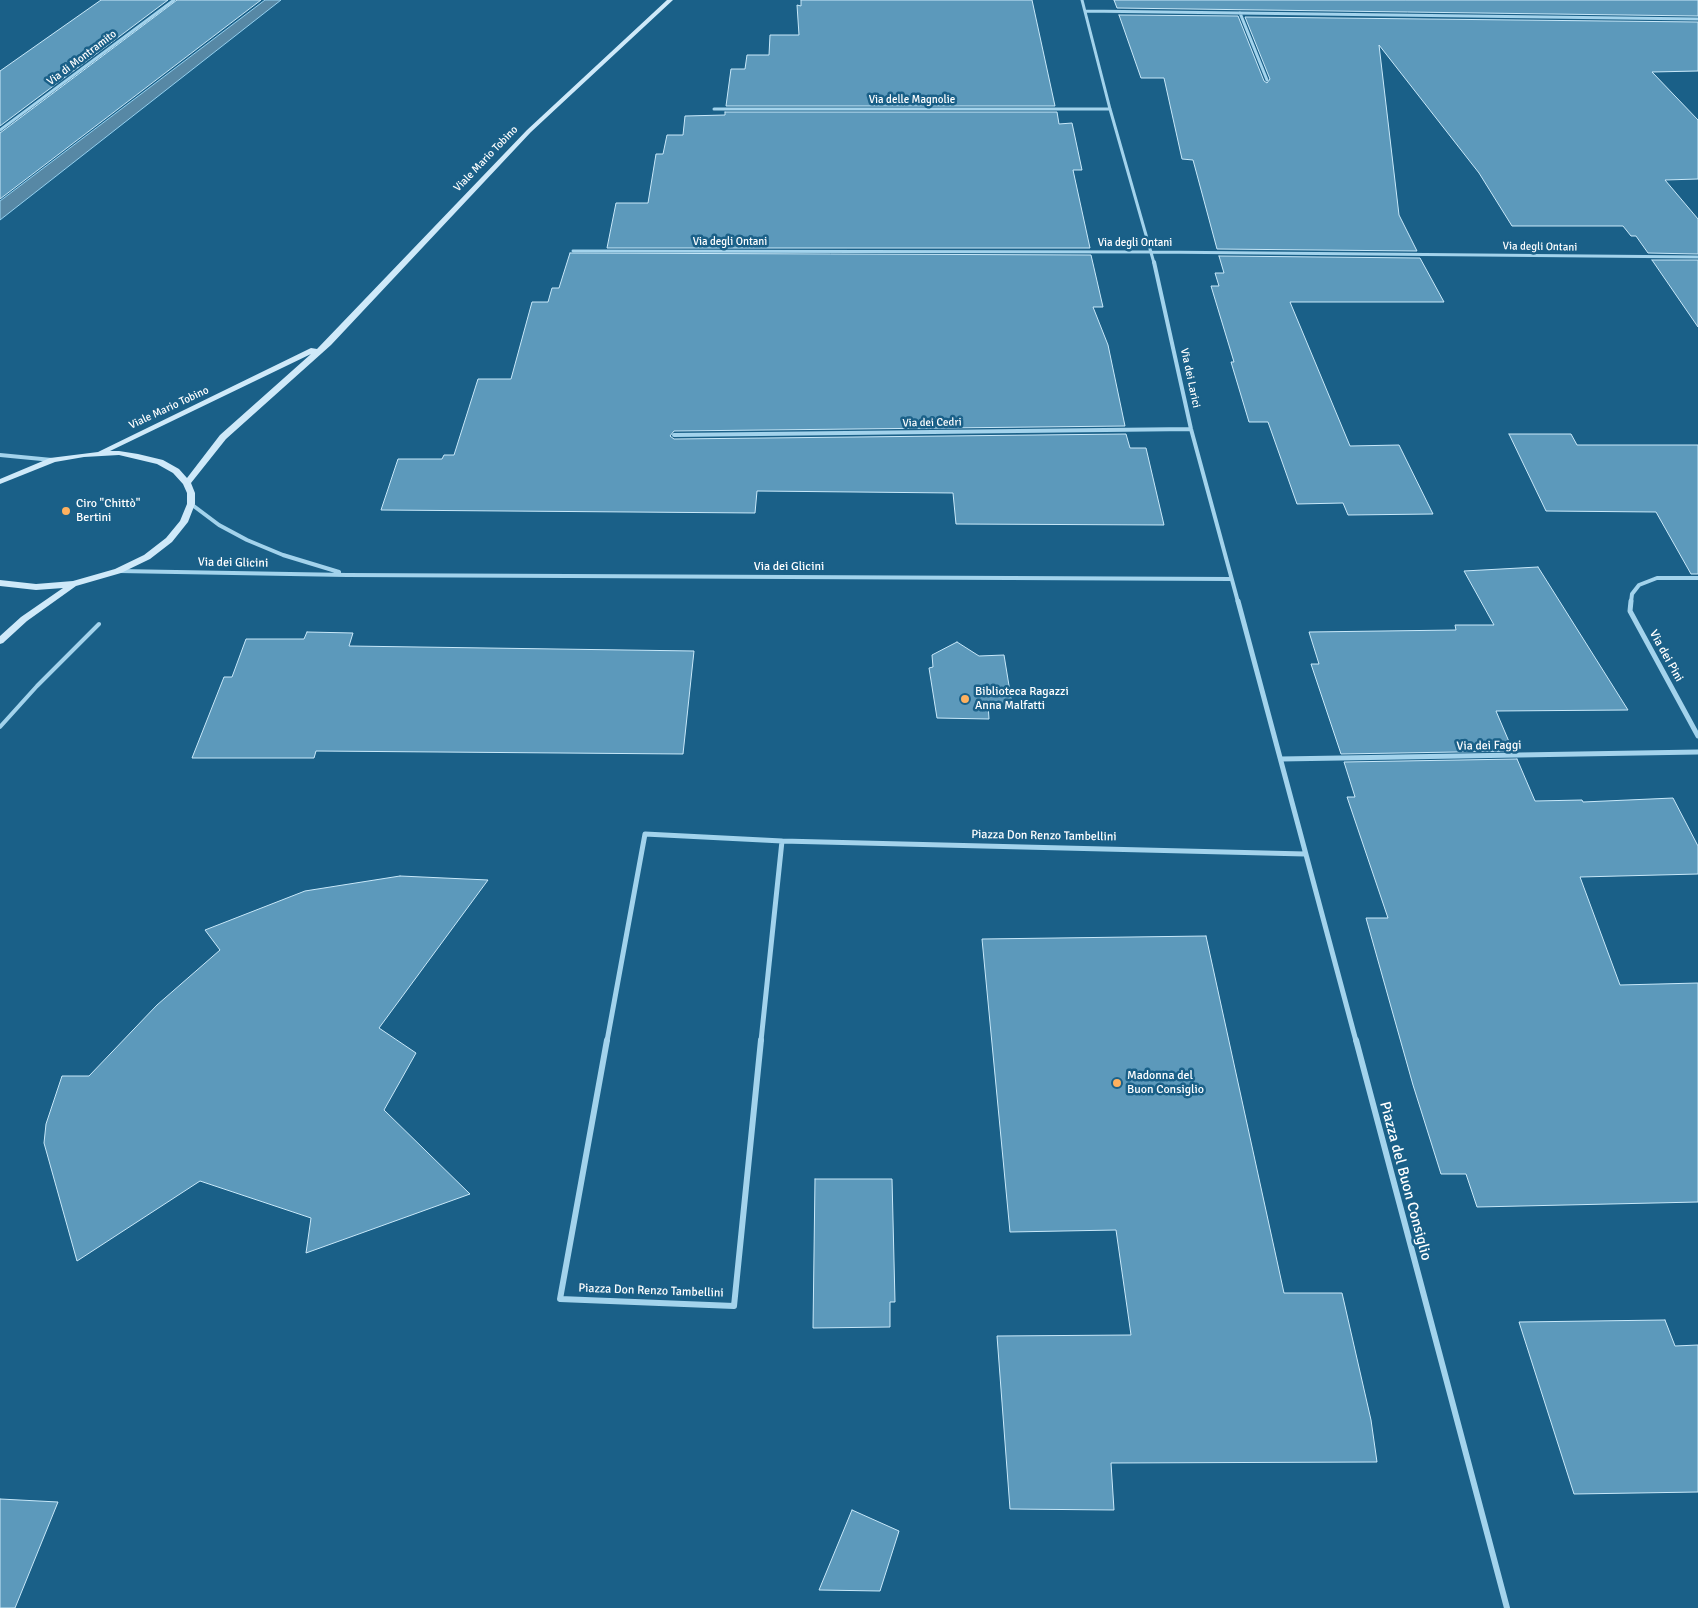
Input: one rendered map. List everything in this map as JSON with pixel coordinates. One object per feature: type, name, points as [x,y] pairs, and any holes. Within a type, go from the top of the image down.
[{"type":"main road","name":"Viale Mario Tobino","points":[[187,483],[223,437],[328,343],[529,131],[670,0]]},
{"type":"main road","name":"Viale Mario Tobino","points":[[99,453],[217,398],[328,343]]},
{"type":"main road","points":[[0,482],[53,460],[99,453],[138,456],[160,462],[176,471],[187,483],[191,493],[191,504],[184,522],[169,540],[147,557],[118,571],[73,584],[36,587],[0,583]]},
{"type":"main road","points":[[0,641],[24,619],[73,584]]},
{"type":"street","name":"Via di Montramito","points":[[0,130],[174,0]]},
{"type":"street","name":"Via dei Larici","points":[[1082,0],[1110,109],[1152,252],[1190,429],[1281,760]]},
{"type":"street","points":[[1085,12],[1698,19]]},
{"type":"street","points":[[1240,13],[1267,80]]},
{"type":"street","name":"Via delle Magnolie","points":[[714,109],[1110,109]]},
{"type":"street","name":"Via degli Ontani","points":[[573,251],[1152,252],[1698,257]]},
{"type":"street","name":"Via dei Cedri","points":[[674,435],[1190,429]]},
{"type":"street","points":[[0,456],[53,460]]},
{"type":"street","name":"Via dei Glicini","points":[[191,504],[219,525],[247,540],[283,555],[347,575]]},
{"type":"street","name":"Via dei Glicini","points":[[118,571],[347,575],[1231,579]]},
{"type":"street","name":"Via dei Pini","points":[[1698,578],[1657,578],[1639,585],[1632,594],[1630,612],[1698,736]]},
{"type":"street","name":"Via dei Faggi","points":[[1281,760],[1698,752]]},
{"type":"street","name":"Piazza del Buon Consiglio","points":[[1281,760],[1507,1608]]},
{"type":"street","name":"Piazza Don Renzo Tambellini","points":[[782,841],[734,1306],[560,1299],[645,834],[782,841],[1305,854]]},
{"type":"lane","points":[[0,726],[99,624]]},
{"type":"water","points":[[265,0],[281,0],[0,220],[0,201]]},
{"type":"building","points":[[101,0],[168,0],[0,126],[0,71]]},
{"type":"building","points":[[177,0],[261,0],[0,199],[0,133]]},
{"type":"building","points":[[801,0],[1032,0],[1055,106],[726,106],[731,69],[745,69],[747,55],[769,55],[770,35],[799,35],[797,5],[801,6]]},
{"type":"building","points":[[1114,0],[1698,0],[1698,16],[1117,8]]},
{"type":"building","points":[[1119,15],[1238,16],[1264,81],[1267,83],[1270,79],[1245,17],[1698,22],[1698,71],[1652,72],[1698,120],[1698,179],[1665,180],[1698,219],[1698,254],[1648,253],[1636,236],[1631,236],[1623,226],[1512,226],[1479,173],[1379,45],[1399,215],[1417,251],[1217,249],[1193,160],[1182,159],[1164,78],[1141,78]]},
{"type":"building","points":[[725,112],[1057,112],[1059,124],[1072,123],[1082,170],[1073,170],[1090,248],[607,248],[616,203],[648,203],[656,154],[663,154],[667,135],[683,135],[685,116],[725,115]]},
{"type":"building","points":[[570,253],[1091,255],[1103,307],[1093,307],[1108,345],[1125,426],[674,431],[670,436],[674,439],[1126,434],[1130,448],[1146,448],[1164,525],[956,524],[953,493],[757,491],[755,513],[381,510],[398,459],[442,459],[444,455],[454,455],[478,379],[511,379],[532,302],[548,302],[552,288],[559,288]]},
{"type":"building","points":[[1219,256],[1420,258],[1444,302],[1290,302],[1350,446],[1399,445],[1433,514],[1348,515],[1343,503],[1297,504],[1268,422],[1249,422],[1231,362],[1234,362],[1211,286],[1219,286],[1215,273],[1224,273]]},
{"type":"building","points":[[1652,260],[1698,260],[1698,327]]},
{"type":"building","points":[[1509,434],[1571,434],[1577,445],[1698,445],[1698,574],[1691,574],[1656,512],[1546,511]]},
{"type":"building","points":[[1538,567],[1628,710],[1496,711],[1513,751],[1341,754],[1311,664],[1319,664],[1309,632],[1456,630],[1455,625],[1494,625],[1464,571]]},
{"type":"building","points":[[307,632],[353,633],[349,646],[694,651],[683,754],[316,751],[314,758],[192,758],[224,677],[232,677],[246,639],[304,639]]},
{"type":"building","points":[[957,642],[979,656],[1004,655],[1012,704],[988,704],[989,719],[937,718],[929,668],[933,667],[932,655]]},
{"type":"building","points":[[1517,759],[1535,801],[1582,800],[1583,802],[1673,798],[1698,846],[1698,874],[1580,877],[1620,985],[1698,983],[1698,1202],[1477,1207],[1466,1174],[1441,1174],[1413,1085],[1366,918],[1388,918],[1347,797],[1355,797],[1344,762]]},
{"type":"building","points":[[400,876],[488,880],[379,1028],[416,1053],[384,1110],[470,1194],[306,1253],[311,1218],[200,1181],[77,1261],[44,1143],[46,1124],[62,1076],[89,1076],[157,1005],[220,950],[205,930],[305,891]]},
{"type":"building","points":[[1206,936],[1284,1293],[1342,1293],[1371,1420],[1377,1462],[1111,1463],[1114,1510],[1010,1509],[997,1336],[1131,1335],[1116,1230],[1010,1232],[982,939]]},
{"type":"building","points":[[815,1179],[892,1179],[895,1302],[890,1302],[890,1327],[813,1328]]},
{"type":"building","points":[[1665,1320],[1675,1346],[1698,1345],[1698,1492],[1574,1494],[1519,1322]]},
{"type":"building","points":[[0,1499],[58,1502],[15,1608],[0,1608]]},
{"type":"building","points":[[852,1510],[899,1531],[880,1591],[819,1590]]},
{"type":"place","name":"Ciro \"Chittò\" Bertini","points":[[66,511]]},
{"type":"place","name":"Biblioteca Ragazzi Anna Malfatti","points":[[965,699]]},
{"type":"place","name":"Madonna del Buon Consiglio","points":[[1117,1083]]}]
